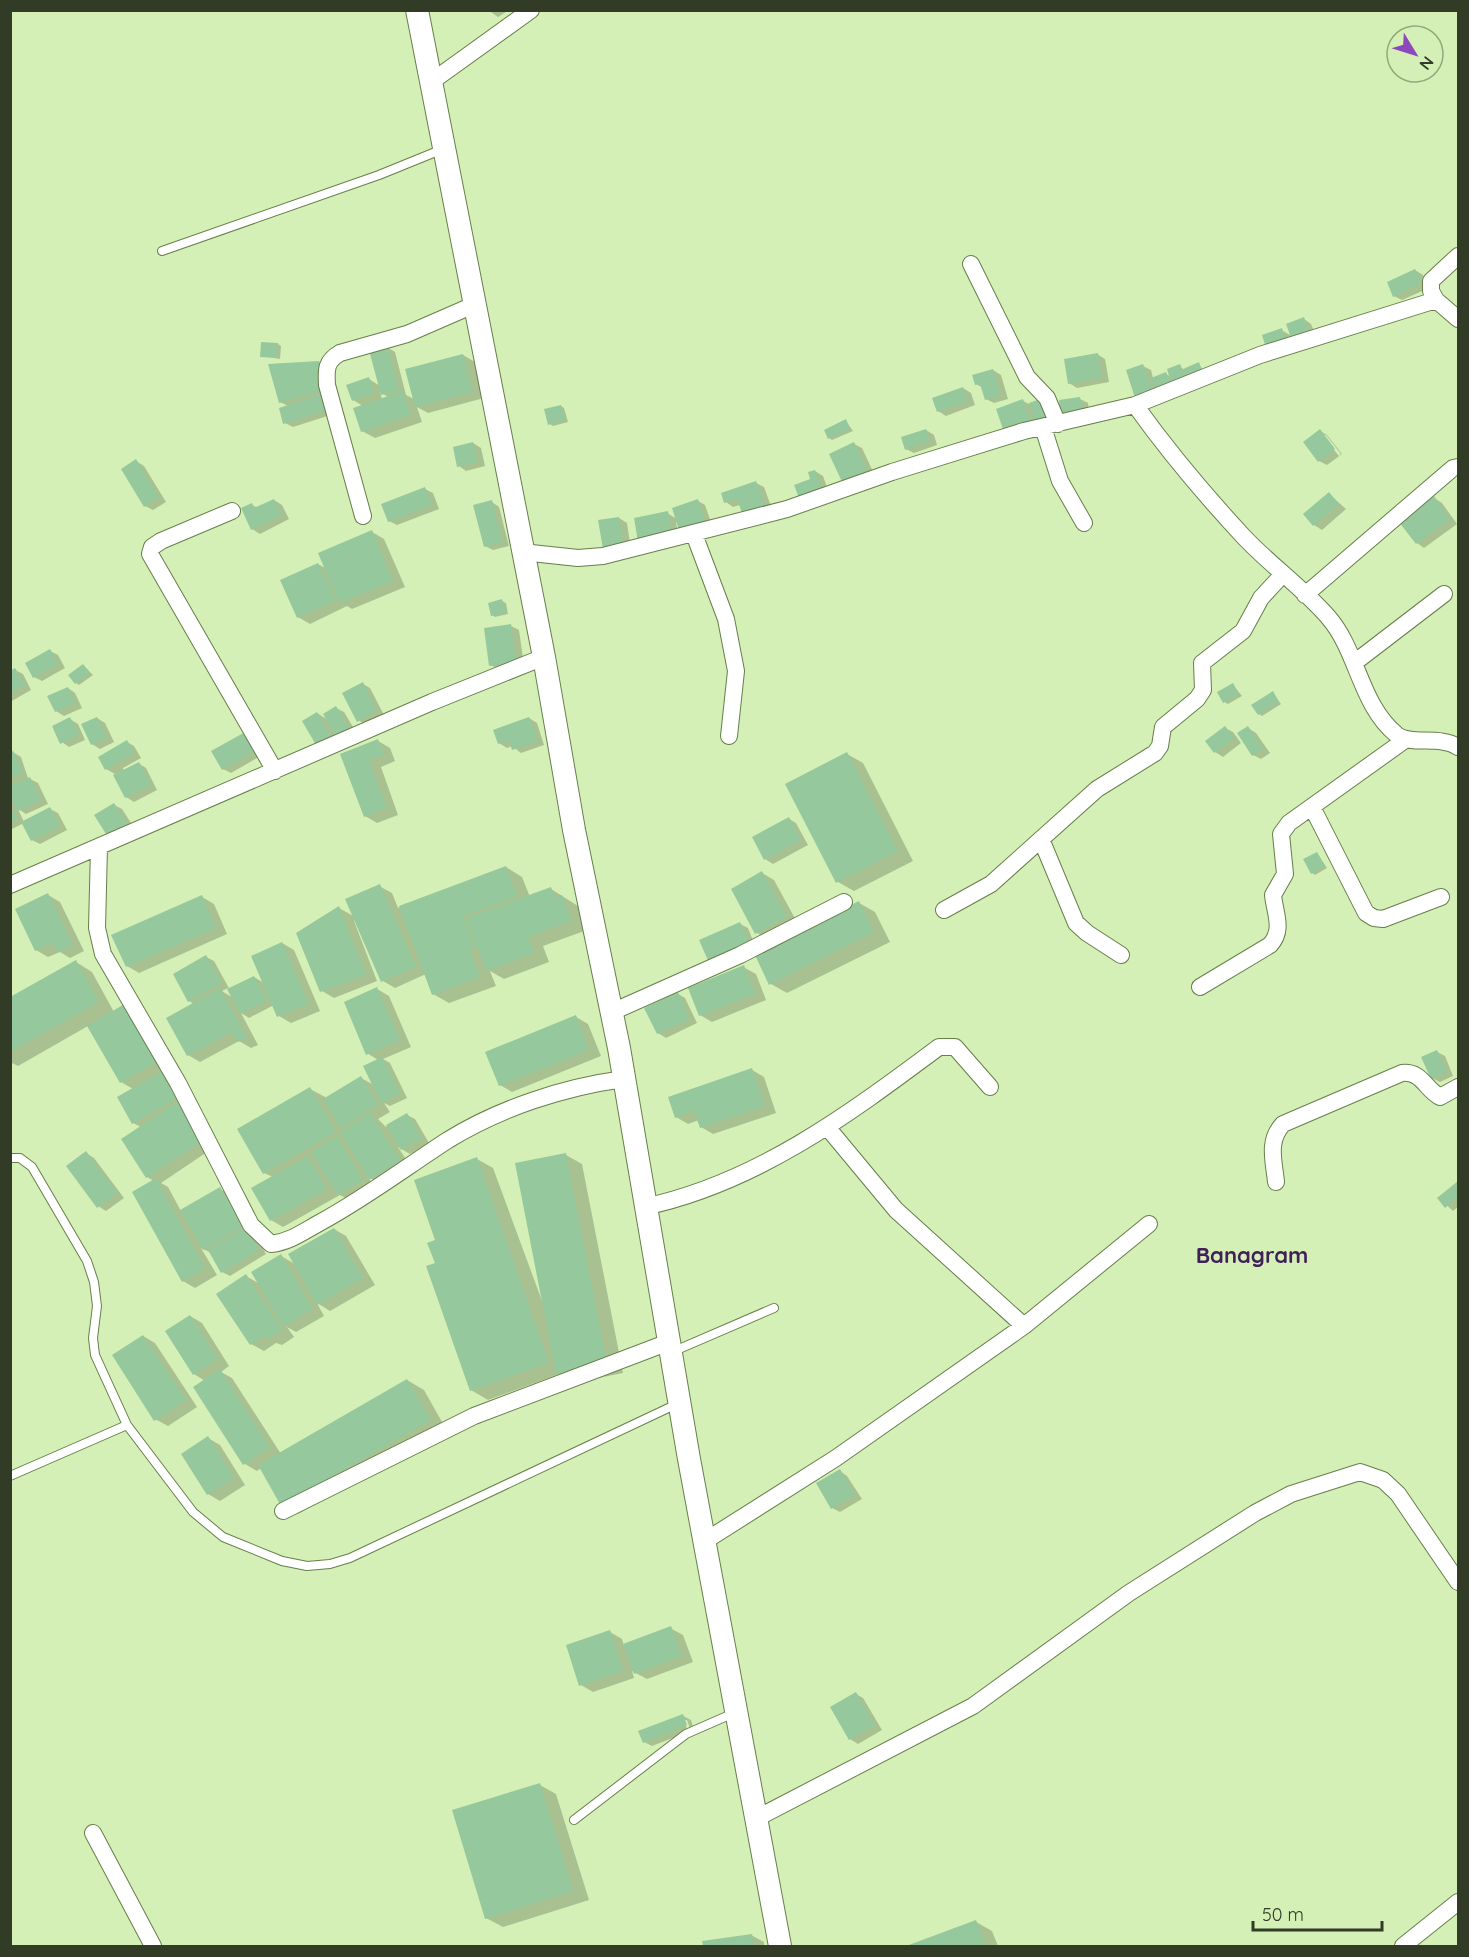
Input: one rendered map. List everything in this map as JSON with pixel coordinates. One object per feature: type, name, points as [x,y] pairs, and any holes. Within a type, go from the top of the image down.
[{"type":"main road","points":[[417,10],[544,657],[574,830],[612,1012],[679,1402],[780,1947]]},
{"type":"street","points":[[431,82],[531,10]]},
{"type":"street","points":[[1458,256],[1431,281],[1431,291],[1436,300],[1458,319]]},
{"type":"street","points":[[970,264],[1028,377],[1051,404],[1050,425],[1059,481],[1084,523]]},
{"type":"street","points":[[522,552],[578,558],[603,556],[787,509],[892,472],[1050,425],[1135,405],[1260,356],[1436,300]]},
{"type":"street","points":[[363,516],[327,385],[326,368],[331,358],[340,353],[407,334],[476,304]]},
{"type":"street","points":[[1135,405],[1170,453],[1244,537],[1305,595],[1341,634],[1368,696],[1397,735],[1406,740],[1431,739],[1458,747]]},
{"type":"street","points":[[1305,595],[1453,468],[1458,467]]},
{"type":"street","points":[[232,511],[161,541],[152,547],[150,554],[275,771]]},
{"type":"street","points":[[694,534],[726,619],[734,660],[736,686],[729,736]]},
{"type":"street","points":[[944,910],[991,884],[1097,789],[1155,753],[1160,746],[1163,727],[1197,699],[1203,690],[1202,663],[1243,631],[1261,598],[1283,574]]},
{"type":"street","points":[[1354,663],[1444,594]]},
{"type":"street","points":[[13,879],[99,847],[432,702],[544,657]]},
{"type":"street","points":[[1200,987],[1270,945],[1277,938],[1279,928],[1273,895],[1285,874],[1281,834],[1289,823],[1406,740]]},
{"type":"street","points":[[1312,807],[1366,913],[1374,918],[1383,919],[1441,897]]},
{"type":"street","points":[[1041,838],[1076,923],[1122,956]]},
{"type":"street","points":[[99,847],[97,928],[103,954],[178,1083],[251,1225],[271,1244],[284,1242],[344,1210],[448,1140],[480,1123],[561,1091],[586,1084],[624,1079]]},
{"type":"street","points":[[612,1012],[740,955],[844,902]]},
{"type":"street","points":[[644,1207],[667,1202],[715,1184],[788,1152],[939,1047],[955,1047],[990,1087]]},
{"type":"street","points":[[1276,1182],[1272,1143],[1275,1132],[1283,1124],[1402,1073],[1410,1072],[1419,1076],[1433,1094],[1440,1097],[1458,1088]]},
{"type":"street","points":[[827,1127],[896,1210],[1024,1326]]},
{"type":"street","points":[[705,1541],[837,1458],[1024,1326],[1149,1224]]},
{"type":"street","points":[[284,1511],[474,1416],[670,1347]]},
{"type":"street","points":[[757,1818],[973,1706],[1129,1593],[1255,1513],[1291,1494],[1360,1472],[1383,1479],[1398,1494],[1458,1582]]},
{"type":"street","points":[[93,1833],[153,1947]]},
{"type":"street","points":[[1403,1947],[1458,1902]]},
{"type":"lane","points":[[162,251],[380,176],[445,148]]},
{"type":"lane","points":[[10,1158],[20,1158],[32,1167],[87,1261],[94,1282],[97,1306],[93,1338],[95,1355],[128,1425],[193,1512],[207,1525],[244,1547],[282,1561],[307,1566],[330,1564],[351,1558],[679,1402]]},
{"type":"lane","points":[[670,1347],[774,1308]]},
{"type":"lane","points":[[10,1476],[128,1425]]},
{"type":"lane","points":[[574,1820],[686,1734],[737,1712]]},
{"type":"building","points":[[1415,269],[1422,283],[1393,297],[1387,282]]},
{"type":"building","points":[[1304,317],[1311,337],[1293,343],[1286,324]]},
{"type":"building","points":[[1282,328],[1287,344],[1267,351],[1262,335]]},
{"type":"building","points":[[261,342],[278,343],[277,358],[260,357]]},
{"type":"building","points":[[387,346],[399,390],[381,395],[369,350]]},
{"type":"building","points":[[1098,353],[1102,378],[1068,384],[1064,359]]},
{"type":"building","points":[[463,354],[473,392],[415,407],[405,369]]},
{"type":"building","points":[[319,361],[324,390],[279,403],[268,364]]},
{"type":"building","points":[[1199,362],[1204,376],[1189,382],[1183,369]]},
{"type":"building","points":[[1143,364],[1154,395],[1136,401],[1126,370]]},
{"type":"building","points":[[1180,364],[1186,381],[1172,386],[1167,369]]},
{"type":"building","points":[[993,369],[1001,395],[985,400],[980,384],[975,385],[972,375]]},
{"type":"building","points":[[1166,372],[1171,387],[1156,392],[1151,378]]},
{"type":"building","points":[[369,377],[374,393],[352,401],[346,385]]},
{"type":"building","points":[[963,387],[968,401],[937,412],[932,398]]},
{"type":"building","points":[[403,391],[411,415],[361,432],[353,408]]},
{"type":"building","points":[[325,393],[330,409],[283,424],[279,408]]},
{"type":"building","points":[[1080,397],[1083,417],[1061,420],[1059,400]]},
{"type":"building","points":[[1043,398],[1049,417],[1035,422],[1029,403]]},
{"type":"building","points":[[1023,399],[1030,420],[1003,429],[996,409]]},
{"type":"building","points":[[561,405],[565,420],[548,425],[544,409]]},
{"type":"building","points":[[846,419],[850,429],[828,439],[824,430]]},
{"type":"building","points":[[926,429],[930,441],[905,450],[901,437]]},
{"type":"building","points":[[1320,429],[1335,449],[1318,462],[1303,442]]},
{"type":"building","points":[[473,442],[478,462],[457,467],[453,447]]},
{"type":"building","points":[[854,442],[869,474],[844,486],[829,454]]},
{"type":"building","points":[[136,459],[159,497],[144,507],[121,469]]},
{"type":"building","points":[[815,470],[822,489],[799,498],[794,485],[810,479],[808,472]]},
{"type":"building","points":[[756,481],[765,505],[742,513],[737,499],[724,503],[721,493]]},
{"type":"building","points":[[425,487],[432,505],[388,522],[381,504]]},
{"type":"building","points":[[1329,492],[1339,504],[1313,526],[1303,514]]},
{"type":"building","points":[[1434,496],[1450,519],[1416,544],[1399,522]]},
{"type":"building","points":[[274,499],[282,515],[251,530],[241,508],[252,503],[254,508]]},
{"type":"building","points":[[698,499],[705,521],[679,530],[672,508]]},
{"type":"building","points":[[492,500],[502,542],[484,547],[473,505]]},
{"type":"building","points":[[668,511],[672,536],[638,542],[634,518]]},
{"type":"building","points":[[619,517],[624,546],[603,549],[598,520]]},
{"type":"building","points":[[372,530],[393,581],[339,603],[318,553]]},
{"type":"building","points":[[318,563],[336,600],[297,618],[280,580]]},
{"type":"building","points":[[502,599],[506,613],[491,616],[488,603]]},
{"type":"building","points":[[511,624],[516,662],[489,666],[484,628]]},
{"type":"building","points":[[50,649],[58,664],[33,678],[25,663]]},
{"type":"building","points":[[83,664],[90,673],[75,684],[68,675]]},
{"type":"building","points":[[15,668],[25,685],[10,694],[10,671]]},
{"type":"building","points":[[363,682],[377,711],[357,722],[342,693]]},
{"type":"building","points":[[1233,683],[1239,694],[1223,703],[1217,692]]},
{"type":"building","points":[[68,687],[75,703],[55,712],[47,696]]},
{"type":"building","points":[[1273,691],[1279,702],[1258,715],[1251,705]]},
{"type":"building","points":[[336,706],[349,728],[336,736],[323,714]]},
{"type":"building","points":[[317,712],[331,735],[316,745],[302,721]]},
{"type":"building","points":[[70,717],[79,735],[60,744],[52,726]]},
{"type":"building","points":[[97,717],[107,738],[91,745],[81,724]]},
{"type":"building","points":[[529,717],[538,741],[512,750],[509,740],[498,744],[493,730]]},
{"type":"building","points":[[1225,726],[1234,738],[1214,753],[1205,741]]},
{"type":"building","points":[[1248,726],[1263,749],[1252,756],[1237,733]]},
{"type":"building","points":[[247,731],[257,750],[222,770],[211,751]]},
{"type":"building","points":[[378,739],[384,755],[369,760],[387,808],[364,817],[340,754]]},
{"type":"building","points":[[127,740],[134,753],[105,770],[98,757]]},
{"type":"building","points":[[13,751],[23,772],[10,779],[10,752]]},
{"type":"building","points":[[847,752],[898,851],[836,883],[785,784]]},
{"type":"building","points":[[139,762],[151,785],[125,798],[113,775]]},
{"type":"building","points":[[30,777],[41,800],[18,811],[10,796],[10,786]]},
{"type":"building","points":[[114,803],[128,825],[108,837],[94,815]]},
{"type":"building","points":[[10,804],[18,819],[10,822]]},
{"type":"building","points":[[50,807],[60,826],[31,841],[21,822]]},
{"type":"building","points":[[789,817],[801,840],[764,860],[752,837]]},
{"type":"building","points":[[1317,852],[1325,866],[1311,874],[1303,859]]},
{"type":"building","points":[[506,866],[517,896],[464,916],[476,947],[470,949],[480,977],[432,995],[399,906]]},
{"type":"building","points":[[762,871],[787,917],[755,934],[731,889]]},
{"type":"building","points":[[380,884],[416,967],[381,982],[345,899]]},
{"type":"building","points":[[551,887],[555,898],[562,895],[571,921],[528,937],[534,953],[486,971],[467,918]]},
{"type":"building","points":[[48,893],[73,945],[57,952],[53,943],[35,951],[15,909]]},
{"type":"building","points":[[202,895],[216,928],[126,967],[111,935]]},
{"type":"building","points":[[859,901],[874,932],[769,985],[754,953]]},
{"type":"building","points":[[339,906],[366,975],[320,992],[296,933]]},
{"type":"building","points":[[740,922],[751,947],[710,965],[699,940]]},
{"type":"building","points":[[282,942],[309,1004],[277,1017],[251,956]]},
{"type":"building","points":[[206,955],[222,983],[188,1002],[173,974]]},
{"type":"building","points":[[76,960],[99,1002],[10,1052],[10,997]]},
{"type":"building","points":[[744,965],[755,994],[699,1016],[688,988]]},
{"type":"building","points":[[254,976],[267,1001],[240,1014],[227,989]]},
{"type":"building","points":[[377,987],[400,1040],[366,1055],[344,1002]]},
{"type":"building","points":[[220,988],[247,1038],[238,1042],[232,1032],[187,1056],[166,1018]]},
{"type":"building","points":[[678,992],[690,1019],[657,1034],[644,1008]]},
{"type":"building","points":[[128,1002],[161,1059],[120,1083],[87,1026]]},
{"type":"building","points":[[576,1015],[589,1050],[499,1086],[485,1052]]},
{"type":"building","points":[[1437,1050],[1447,1072],[1431,1079],[1421,1057]]},
{"type":"building","points":[[382,1057],[400,1093],[381,1103],[363,1066]]},
{"type":"building","points":[[752,1068],[765,1106],[700,1128],[694,1111],[675,1118],[668,1097]]},
{"type":"building","points":[[164,1070],[179,1097],[132,1124],[117,1097]]},
{"type":"building","points":[[361,1076],[378,1105],[340,1128],[323,1099]]},
{"type":"building","points":[[310,1087],[336,1132],[263,1174],[237,1129]]},
{"type":"building","points":[[177,1102],[202,1141],[146,1178],[121,1139]]},
{"type":"building","points":[[370,1113],[400,1160],[369,1180],[340,1132]]},
{"type":"building","points":[[407,1113],[422,1138],[401,1150],[386,1125]]},
{"type":"building","points":[[337,1136],[363,1180],[338,1195],[311,1152]]},
{"type":"building","points":[[86,1151],[117,1193],[97,1208],[66,1166]]},
{"type":"building","points":[[566,1153],[607,1364],[556,1374],[515,1163]]},
{"type":"building","points":[[308,1156],[327,1189],[270,1221],[251,1188]]},
{"type":"building","points":[[477,1157],[549,1363],[470,1391],[426,1266],[435,1263],[427,1243],[435,1240],[414,1180]]},
{"type":"building","points":[[156,1178],[205,1268],[182,1282],[132,1192]]},
{"type":"building","points":[[1458,1181],[1458,1197],[1445,1208],[1437,1198]]},
{"type":"building","points":[[220,1187],[243,1227],[203,1250],[180,1210]]},
{"type":"building","points":[[246,1227],[259,1250],[221,1273],[208,1250]]},
{"type":"building","points":[[334,1228],[363,1278],[317,1305],[288,1254]]},
{"type":"building","points":[[281,1254],[313,1309],[283,1326],[251,1272]]},
{"type":"building","points":[[246,1274],[282,1330],[269,1339],[266,1335],[250,1345],[216,1294]]},
{"type":"building","points":[[190,1315],[218,1359],[193,1375],[165,1331]]},
{"type":"building","points":[[143,1335],[186,1400],[154,1421],[112,1355]]},
{"type":"building","points":[[220,1369],[270,1448],[243,1465],[193,1387]]},
{"type":"building","points":[[407,1379],[431,1420],[281,1506],[258,1465]]},
{"type":"building","points":[[208,1436],[234,1478],[207,1495],[181,1454]]},
{"type":"building","points":[[840,1469],[855,1495],[831,1509],[816,1483]]},
{"type":"building","points":[[671,1626],[682,1656],[634,1674],[623,1644]]},
{"type":"building","points":[[610,1630],[623,1671],[579,1686],[566,1645]]},
{"type":"building","points":[[856,1692],[875,1725],[849,1740],[830,1707]]},
{"type":"building","points":[[683,1714],[687,1725],[643,1743],[638,1731]]},
{"type":"building","points":[[540,1783],[573,1891],[485,1919],[452,1810]]},
{"type":"building","points":[[976,1920],[986,1946],[906,1946]]},
{"type":"building","points":[[752,1934],[754,1946],[703,1946],[702,1941]]},
{"type":"district","name":"Banagram","points":[[1252,1255]]}]
